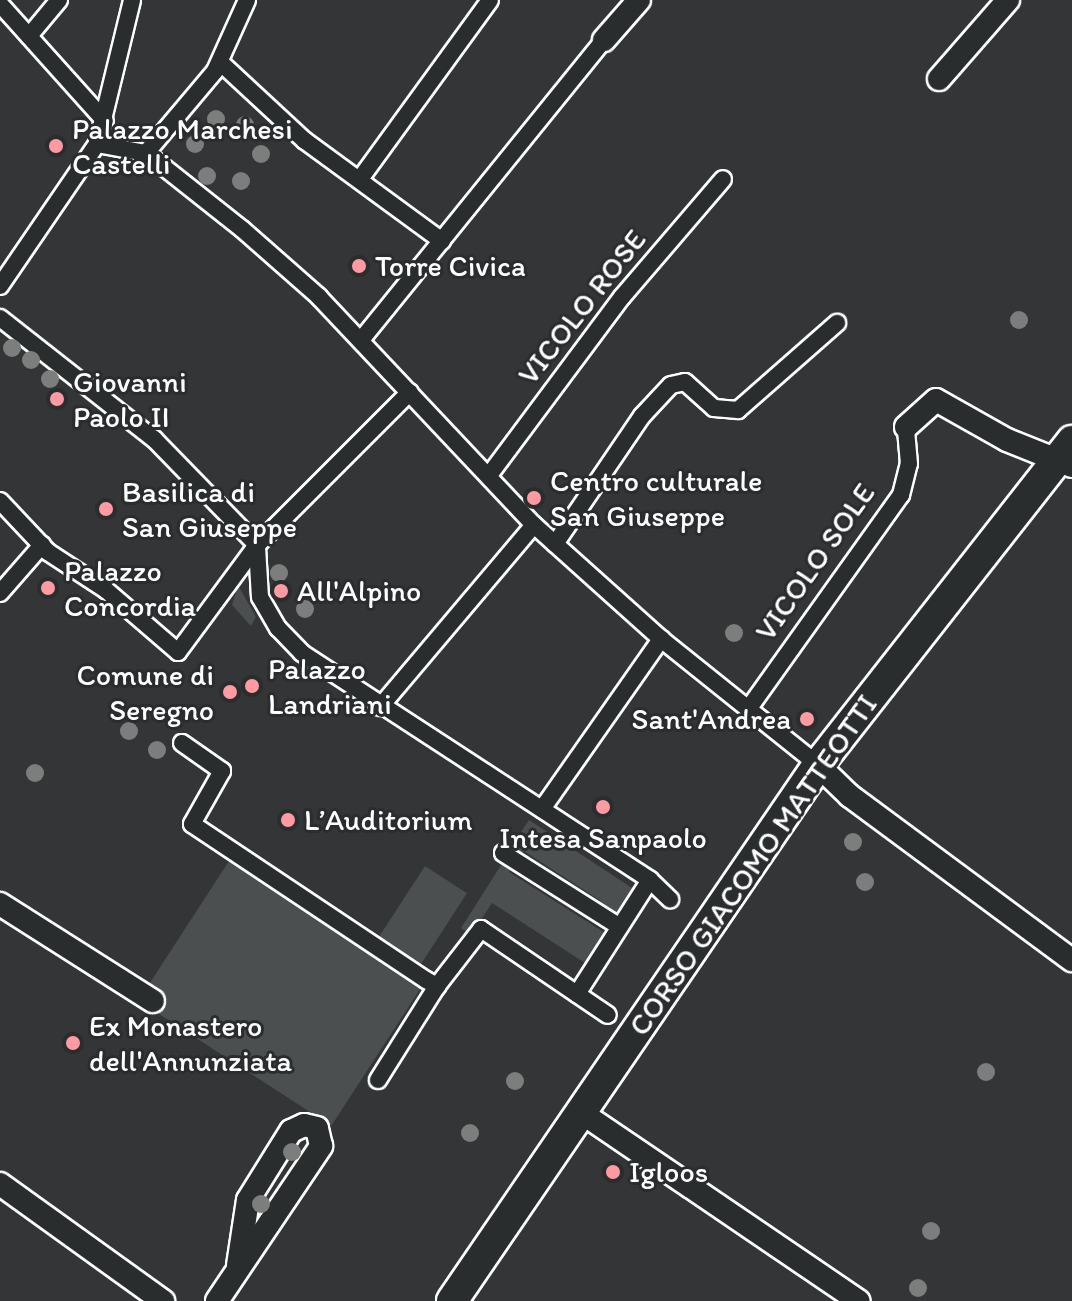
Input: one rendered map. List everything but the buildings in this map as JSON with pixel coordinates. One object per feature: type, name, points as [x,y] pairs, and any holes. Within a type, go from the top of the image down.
[{"type":"main road","name":"CORSO GIACOMO MATTEOTTI","points":[[452,1301],[818,765],[1067,456]]},
{"type":"street","points":[[29,36],[59,0]]},
{"type":"street","points":[[0,286],[97,144],[132,0]]},
{"type":"street","points":[[146,153],[223,56],[247,0]]},
{"type":"street","points":[[360,179],[490,0]]},
{"type":"street","points":[[361,340],[639,0]]},
{"type":"street","points":[[939,79],[1008,0]]},
{"type":"street","points":[[0,4],[105,121]]},
{"type":"street","points":[[223,56],[304,140],[442,241]]},
{"type":"street","points":[[97,144],[146,153],[242,229],[361,340],[490,474],[534,525],[661,639],[818,765],[850,796],[1072,960]]},
{"type":"street","name":"VICOLO ROSE","points":[[490,474],[622,297],[723,179]]},
{"type":"street","points":[[0,318],[154,439],[257,545],[260,597],[278,628],[302,653],[380,707],[650,880],[670,899]]},
{"type":"street","points":[[555,544],[642,416],[671,385],[685,382],[714,408],[738,410],[837,323]]},
{"type":"street","points":[[0,501],[42,545],[178,652],[257,545],[410,392]]},
{"type":"street","name":"VICOLO SOLE","points":[[749,708],[901,495],[909,464],[906,427],[936,400],[968,421],[1067,456]]},
{"type":"street","points":[[380,707],[534,525]]},
{"type":"street","points":[[0,593],[42,545]]},
{"type":"street","points":[[542,809],[661,639]]},
{"type":"street","points":[[182,743],[222,771],[192,824],[437,986]]},
{"type":"street","points":[[503,853],[620,927]]},
{"type":"street","points":[[577,994],[650,880]]},
{"type":"street","points":[[3,913],[153,1001]]},
{"type":"street","points":[[378,1080],[437,986],[481,929],[608,1015]]},
{"type":"street","points":[[579,1111],[859,1301]]},
{"type":"street","points":[[217,1301],[238,1265],[321,1146],[317,1128],[304,1125],[291,1131],[268,1165],[248,1200],[238,1265]]},
{"type":"street","points":[[0,1184],[163,1301]]},
{"type":"shaded area","points":[[238,585],[256,617],[251,626],[232,605]]},
{"type":"shaded area","points":[[529,820],[635,890],[614,921],[596,909],[601,901],[524,851],[519,857],[509,850]]},
{"type":"shaded area","points":[[231,858],[424,983],[331,1126],[138,1001]]},
{"type":"shaded area","points":[[505,859],[513,865],[509,872],[605,933],[585,963],[492,903],[471,935],[461,928]]},
{"type":"shaded area","points":[[425,866],[467,893],[421,964],[379,936]]},
{"type":"place","name":"Palazzo Marchesi Castelli","points":[[56,146]]},
{"type":"place","name":"Torre Civica","points":[[359,266]]},
{"type":"place","name":"Giovanni Paolo II","points":[[57,399]]},
{"type":"place","name":"Centro culturale San Giuseppe","points":[[534,498]]},
{"type":"place","name":"Basilica di San Giuseppe","points":[[106,509]]},
{"type":"place","name":"Palazzo Concordia","points":[[48,588]]},
{"type":"place","name":"All'Alpino","points":[[281,591]]},
{"type":"place","name":"Palazzo Landriani","points":[[252,686]]},
{"type":"place","name":"Comune di Seregno","points":[[230,692]]},
{"type":"place","name":"Sant'Andrea","points":[[807,719]]},
{"type":"place","name":"Intesa Sanpaolo","points":[[603,807]]},
{"type":"place","name":"L’Auditorium","points":[[288,820]]},
{"type":"place","name":"Ex Monastero dell'Annunziata","points":[[73,1043]]},
{"type":"place","name":"Igloos","points":[[613,1172]]}]
